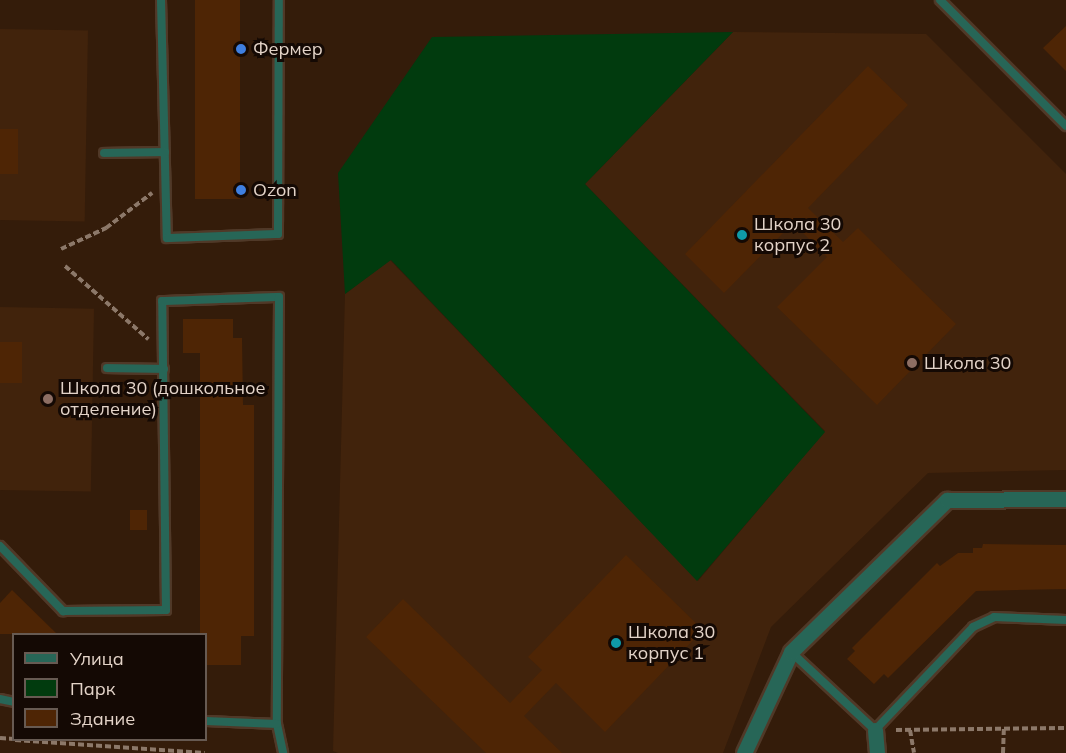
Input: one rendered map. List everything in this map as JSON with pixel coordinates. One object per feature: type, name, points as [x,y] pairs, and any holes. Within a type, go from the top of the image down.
[{"type":"street","points":[[744,753],[791,652],[947,500],[1066,499]]},
{"type":"street","points":[[876,730],[877,753]]},
{"type":"lane","points":[[161,0],[167,238],[278,234],[279,0]]},
{"type":"lane","points":[[940,0],[1066,126]]},
{"type":"lane","points":[[105,153],[165,152]]},
{"type":"lane","points":[[0,546],[63,611],[166,610],[162,301],[279,297],[276,724],[283,753]]},
{"type":"lane","points":[[107,368],[164,369]]},
{"type":"lane","points":[[791,652],[876,730],[973,627],[994,617],[1066,620]]},
{"type":"lane","points":[[207,721],[276,724]]},
{"type":"path","points":[[61,249],[105,228],[166,183]]},
{"type":"path","points":[[64,266],[163,352]]},
{"type":"path","points":[[876,730],[1066,728]]},
{"type":"path","points":[[1003,753],[1004,729]]},
{"type":"path","points":[[910,730],[914,753]]},
{"type":"path","points":[[41,741],[205,753]]},
{"type":"shaded area","points":[[0,29],[88,31],[85,222],[0,220]]},
{"type":"shaded area","name":"Школа 30","points":[[733,32],[926,34],[1066,174],[1066,470],[928,473],[771,627],[723,753],[338,753],[333,751],[345,294],[390,260],[698,581],[825,431],[585,184]]},
{"type":"shaded area","name":"Школа 30 (дошкольное отделение)","points":[[0,307],[94,309],[91,492],[0,490]]},
{"type":"green space","points":[[733,32],[585,184],[825,432],[697,581],[391,260],[345,294],[338,173],[432,37]]},
{"type":"building","points":[[195,0],[240,0],[240,199],[195,199]]},
{"type":"building","points":[[1066,26],[1066,71],[1043,48]]},
{"type":"building","name":"Школа 30 корпус 2","points":[[868,66],[908,105],[808,208],[843,242],[858,228],[956,324],[877,405],[777,307],[827,257],[793,223],[724,293],[685,254]]},
{"type":"building","points":[[0,129],[18,129],[18,174],[0,174]]},
{"type":"building","points":[[183,319],[233,319],[233,338],[242,338],[243,405],[254,405],[254,636],[241,636],[241,665],[207,665],[207,633],[200,633],[200,353],[183,353]]},
{"type":"building","points":[[0,342],[22,342],[22,383],[0,383]]},
{"type":"building","points":[[130,510],[147,510],[147,530],[130,530]]},
{"type":"building","points":[[983,544],[1066,545],[1066,589],[976,591],[888,678],[884,674],[874,684],[847,659],[855,651],[852,648],[937,563],[940,566],[958,553],[973,553],[973,548],[982,548]]},
{"type":"building","points":[[626,555],[703,630],[605,732],[556,683],[524,716],[562,753],[486,753],[366,637],[403,599],[510,703],[542,670],[528,657]]},
{"type":"building","points":[[12,590],[56,633],[0,634],[0,603]]},
{"type":"place","name":"Фермер","points":[[241,49]]},
{"type":"place","name":"Ozon","points":[[241,190]]},
{"type":"place","name":"Школа 30 корпус 2","points":[[742,235]]},
{"type":"place","name":"Школа 30","points":[[912,363]]},
{"type":"place","name":"Школа 30 (дошкольное отделение)","points":[[48,399]]},
{"type":"place","name":"Школа 30 корпус 1","points":[[616,643]]}]
